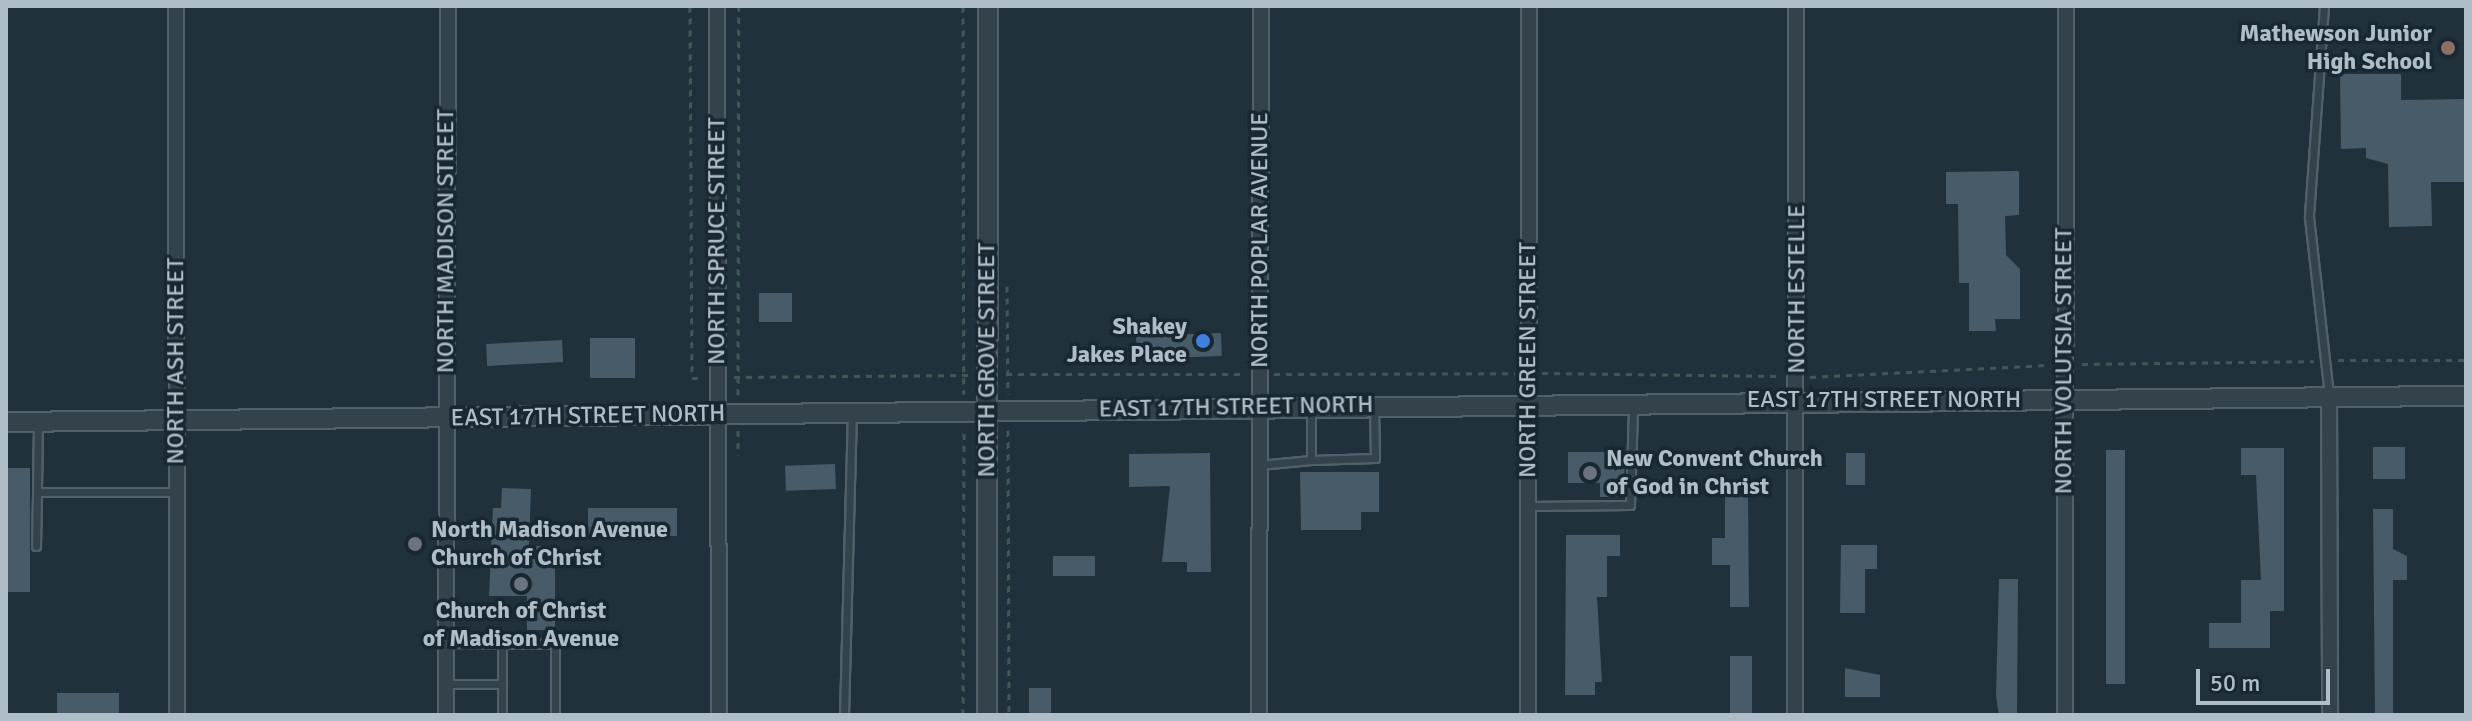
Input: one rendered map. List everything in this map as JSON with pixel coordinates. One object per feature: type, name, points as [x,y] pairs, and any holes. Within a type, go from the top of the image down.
[{"type":"street","name":"NORTH ASH STREET","points":[[176,6],[177,715]]},
{"type":"street","name":"NORTH MADISON STREET","points":[[446,715],[448,6]]},
{"type":"street","name":"NORTH SPRUCE STREET","points":[[717,6],[724,377],[718,413],[719,715]]},
{"type":"street","name":"NORTH GROVE STREET","points":[[987,715],[988,6]]},
{"type":"street","name":"NORTH POPLAR AVENUE","points":[[1259,715],[1261,6]]},
{"type":"street","name":"NORTH GREEN STREET","points":[[1528,715],[1529,6]]},
{"type":"street","name":"NORTH ESTELLE","points":[[1795,715],[1796,6]]},
{"type":"street","name":"NORTH VOLUTSIA STREET","points":[[2065,715],[2066,6]]},
{"type":"street","name":"EAST 17TH STREET NORTH","points":[[6,422],[718,413],[987,413],[1259,404],[2466,396]]},
{"type":"street","points":[[2329,397],[2330,715]]},
{"type":"lane","points":[[2324,6],[2309,217],[2328,360],[2329,397]]},
{"type":"lane","points":[[1528,506],[1630,505],[1633,402]]},
{"type":"lane","points":[[1311,404],[1311,460]]},
{"type":"lane","points":[[1259,465],[1375,458],[1374,404]]},
{"type":"lane","points":[[844,715],[852,413]]},
{"type":"lane","points":[[36,546],[38,421]]},
{"type":"lane","points":[[37,492],[176,492]]},
{"type":"lane","points":[[446,643],[555,644],[555,715]]},
{"type":"lane","points":[[502,644],[502,715]]},
{"type":"lane","points":[[446,684],[502,684]]},
{"type":"path","points":[[690,6],[692,378],[1527,373],[1797,376],[2064,365],[2466,360]]},
{"type":"path","points":[[738,455],[739,6]]},
{"type":"path","points":[[963,6],[963,715]]},
{"type":"path","points":[[1007,280],[1009,715]]},
{"type":"path","points":[[724,377],[738,377]]},
{"type":"building","points":[[2340,74],[2401,74],[2401,100],[2466,99],[2466,182],[2431,182],[2432,226],[2389,227],[2388,164],[2366,158],[2366,148],[2341,149]]},
{"type":"building","points":[[2019,171],[2019,215],[2005,216],[2006,255],[2020,269],[2020,319],[1995,319],[1996,331],[1969,331],[1969,283],[1959,283],[1958,204],[1946,204],[1946,172]]},
{"type":"building","points":[[759,293],[792,293],[792,322],[759,322]]},
{"type":"building","points":[[1221,333],[1222,356],[1137,359],[1136,336]]},
{"type":"building","points":[[590,338],[635,338],[635,378],[590,378]]},
{"type":"building","points":[[562,340],[563,362],[487,366],[486,344]]},
{"type":"building","points":[[2373,447],[2405,447],[2405,479],[2373,479]]},
{"type":"building","points":[[2241,448],[2284,448],[2284,611],[2270,611],[2270,648],[2209,648],[2209,623],[2241,623],[2241,580],[2261,580],[2256,475],[2241,475]]},
{"type":"building","points":[[2106,450],[2125,450],[2125,684],[2106,684]]},
{"type":"building","points":[[1568,452],[1625,452],[1624,497],[1600,497],[1600,483],[1568,483]]},
{"type":"building","points":[[1210,453],[1211,572],[1187,572],[1187,562],[1162,562],[1170,486],[1129,487],[1129,454]]},
{"type":"building","points":[[1846,453],[1865,453],[1865,485],[1846,485]]},
{"type":"building","points":[[835,464],[836,489],[786,491],[785,466]]},
{"type":"building","points":[[6,468],[30,468],[30,592],[6,592]]},
{"type":"building","points":[[1300,472],[1379,472],[1379,512],[1361,512],[1361,530],[1301,530]]},
{"type":"building","points":[[502,488],[531,489],[529,546],[555,546],[555,630],[527,630],[527,596],[489,596],[493,508],[501,508]]},
{"type":"building","points":[[1725,493],[1748,493],[1749,607],[1730,607],[1730,565],[1712,565],[1712,538],[1725,538]]},
{"type":"building","points":[[588,508],[677,508],[677,536],[588,536]]},
{"type":"building","points":[[2373,509],[2393,509],[2393,549],[2407,556],[2407,580],[2393,580],[2393,715],[2375,715]]},
{"type":"building","points":[[1566,535],[1620,535],[1620,556],[1607,556],[1607,597],[1597,597],[1602,682],[1595,682],[1595,695],[1565,695]]},
{"type":"building","points":[[1841,545],[1877,545],[1877,569],[1865,569],[1865,613],[1840,613]]},
{"type":"building","points":[[1053,556],[1095,556],[1095,576],[1053,576]]},
{"type":"building","points":[[1999,579],[2018,579],[2017,715],[1999,715],[1996,696]]},
{"type":"building","points":[[1730,656],[1752,656],[1752,715],[1730,715]]},
{"type":"building","points":[[1845,668],[1880,675],[1880,697],[1845,697]]},
{"type":"building","points":[[1029,688],[1051,688],[1051,715],[1029,715]]},
{"type":"building","points":[[57,693],[119,693],[119,715],[57,715]]},
{"type":"place","name":"Mathewson Junior High School","points":[[2448,48]]},
{"type":"place","name":"Shakey Jakes Place","points":[[1203,341]]},
{"type":"place","name":"New Convent Church of God in Christ","points":[[1590,473]]},
{"type":"place","name":"North Madison Avenue Church of Christ","points":[[415,544]]},
{"type":"place","name":"Church of Christ of Madison Avenue","points":[[521,584]]}]
